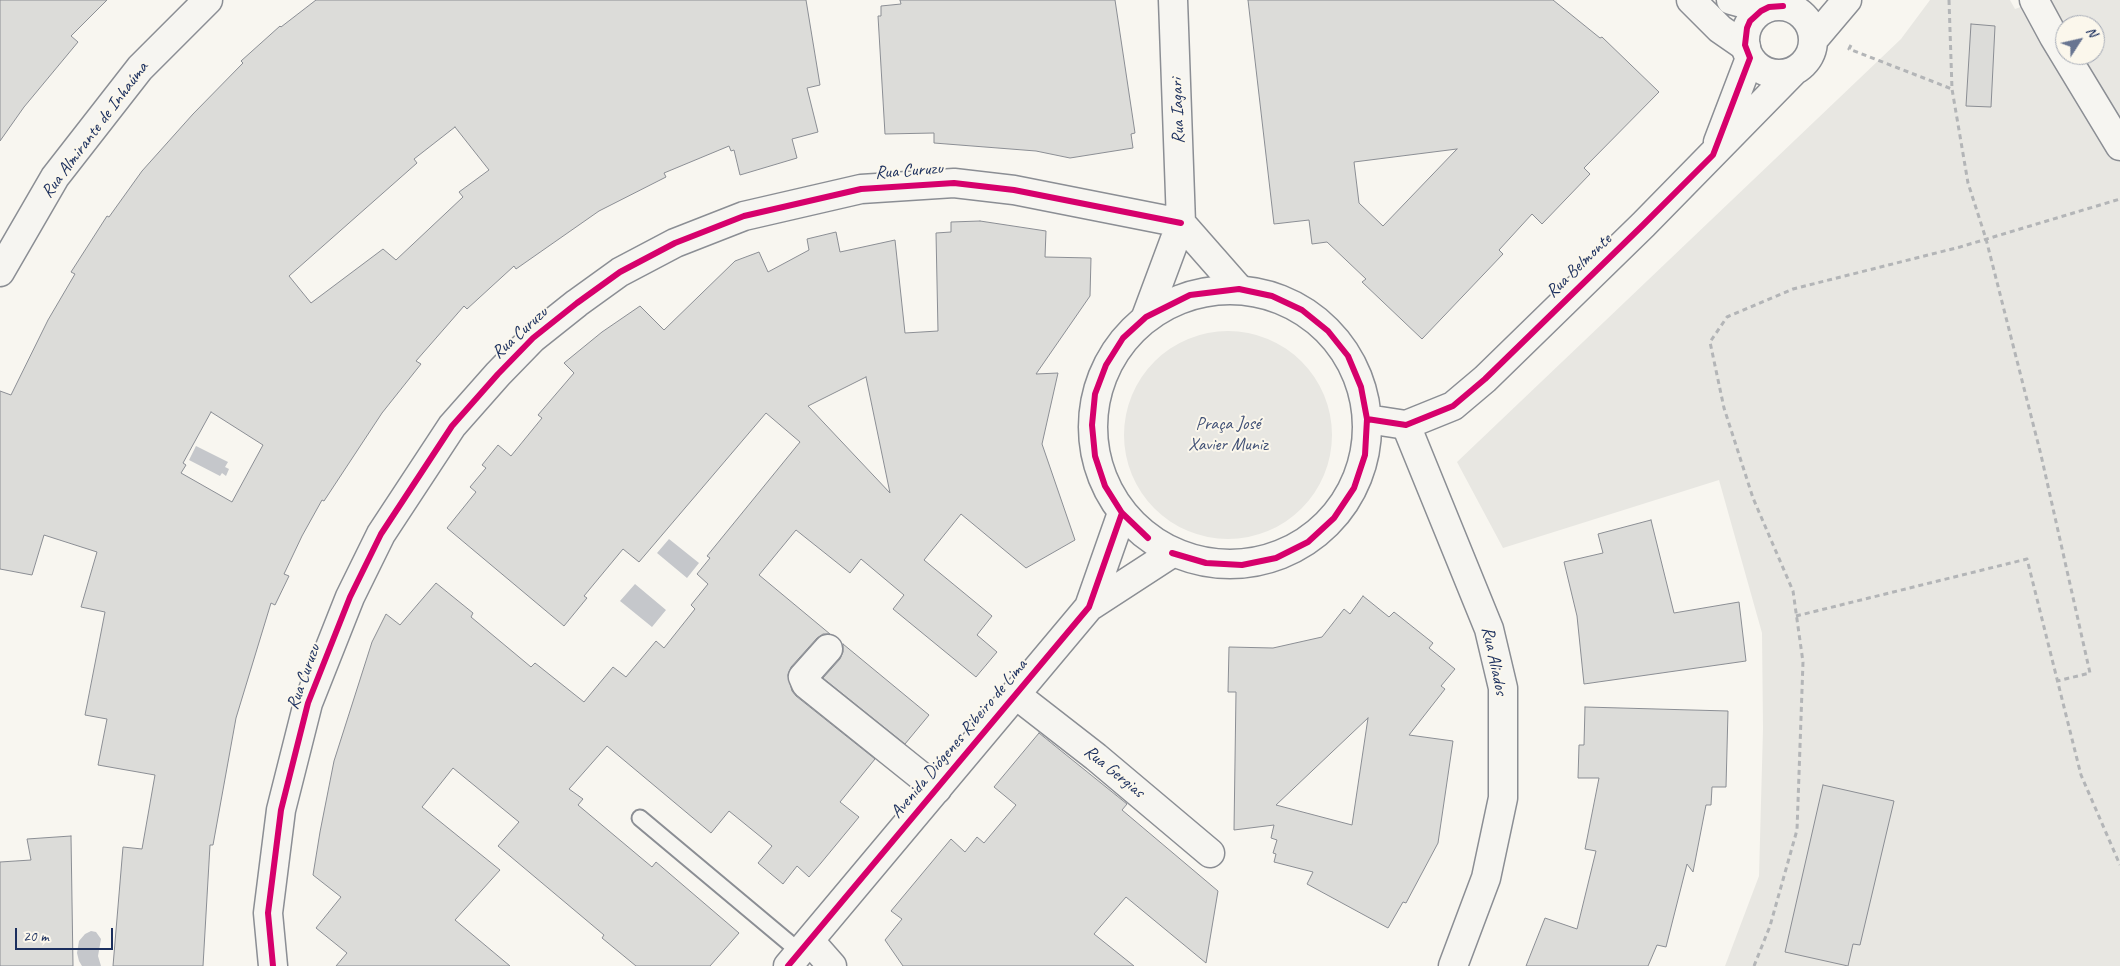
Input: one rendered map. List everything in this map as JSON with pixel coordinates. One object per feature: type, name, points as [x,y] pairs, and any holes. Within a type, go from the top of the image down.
[{"type":"street","name":"Rua Almirante de Inhaúma","points":[[0,272],[55,177],[140,68],[208,0]]},
{"type":"street","name":"Rua Iagari","points":[[1146,317],[1181,223],[1173,0]]},
{"type":"street","points":[[1691,0],[1748,53],[1758,68],[1776,75],[1792,72],[1806,61],[1813,48],[1814,39],[1813,32],[1805,17],[1796,10],[1731,0]]},
{"type":"street","points":[[2034,0],[2054,37],[2120,146]]},
{"type":"street","points":[[1748,53],[1745,37],[1747,28],[1755,15],[1771,6]]},
{"type":"street","points":[[1814,39],[1842,6]]},
{"type":"street","name":"Rua Belmonte","points":[[1713,156],[1748,53]]},
{"type":"street","name":"Rua Belmonte","points":[[1406,425],[1453,406],[1485,379],[1713,156],[1792,72]]},
{"type":"street","name":"Rua Curuzu","points":[[274,966],[268,913],[280,810],[308,703],[350,597],[381,534],[452,426],[498,374],[528,344],[577,303],[620,272],[675,243],[744,216],[861,189],[954,183],[1014,190],[1181,223]]},
{"type":"street","points":[[1181,223],[1239,290]]},
{"type":"street","points":[[1239,290],[1279,299],[1302,310],[1328,330],[1348,356],[1361,387],[1367,419],[1365,455],[1354,488],[1334,518],[1308,542],[1276,558],[1242,565],[1206,563],[1172,553],[1148,538],[1122,513],[1105,486],[1095,456],[1092,418],[1095,394],[1106,365],[1123,338],[1146,317],[1190,295],[1239,290]]},
{"type":"street","points":[[1367,419],[1406,425]]},
{"type":"street","name":"Rua Aliados","points":[[1406,425],[1489,629],[1503,688],[1503,798],[1486,878],[1453,966]]},
{"type":"street","name":"Avenida Diógenes Ribeiro de Lima","points":[[1089,607],[1122,513]]},
{"type":"street","name":"Avenida Diógenes Ribeiro de Lima","points":[[799,953],[1089,607],[1172,553]]},
{"type":"street","points":[[828,648],[803,677],[806,684],[938,789]]},
{"type":"street","name":"Rua Gergias","points":[[1015,694],[1096,757],[1210,853]]},
{"type":"street","points":[[799,953],[832,966]]},
{"type":"lane","points":[[640,818],[799,953]]},
{"type":"path","points":[[1949,0],[1952,89],[1968,183],[1986,239],[2041,455],[2090,673],[2057,681]]},
{"type":"path","points":[[1842,6],[1859,33],[1849,48],[1952,89]]},
{"type":"path","points":[[1754,966],[1770,926],[1797,830],[1803,662],[1793,591],[1753,498],[1724,408],[1710,342],[1727,316],[1793,289],[1871,271],[2120,199]]},
{"type":"path","points":[[1796,616],[2027,559],[2081,775],[2120,865]]},
{"type":"green space","points":[[1930,0],[2010,0],[2015,9],[2041,0],[2120,0],[2120,966],[1725,966],[1759,876],[1763,729],[1762,633],[1719,480],[1503,548],[1457,462],[1901,39]]},
{"type":"green space","name":"Praça José Xavier Muniz","points":[[1228,331],[1248,333],[1268,339],[1294,355],[1308,369],[1324,395],[1330,415],[1332,435],[1330,455],[1324,475],[1308,501],[1294,515],[1268,531],[1248,537],[1228,539],[1208,537],[1188,531],[1162,515],[1148,501],[1132,475],[1126,455],[1124,435],[1126,415],[1132,395],[1148,369],[1162,355],[1188,339],[1208,333]]},
{"type":"shaded area","points":[[196,446],[228,462],[225,467],[229,469],[226,476],[222,473],[220,476],[189,460]]},
{"type":"shaded area","points":[[669,539],[699,563],[687,578],[657,553]]},
{"type":"shaded area","points":[[635,584],[666,610],[652,627],[620,601]]},
{"type":"shaded area","points":[[91,931],[96,932],[101,939],[98,956],[101,966],[82,966],[79,961],[77,953],[79,941],[85,934]]},
{"type":"building","points":[[0,0],[107,0],[71,36],[78,42],[24,107],[0,141]]},
{"type":"building","points":[[316,0],[806,0],[820,85],[807,88],[818,132],[792,139],[797,158],[740,175],[734,150],[731,151],[729,146],[664,173],[666,177],[599,211],[516,269],[514,266],[467,309],[464,306],[416,361],[421,364],[382,413],[324,501],[322,500],[284,574],[289,576],[275,605],[271,603],[236,718],[213,845],[210,845],[203,966],[113,966],[123,847],[142,849],[155,775],[98,765],[107,719],[85,715],[105,612],[81,607],[97,552],[44,535],[32,575],[0,569],[0,391],[11,395],[48,320],[75,274],[71,272],[107,216],[109,217],[142,171],[193,114],[243,63],[241,61]],"holes":[[[455,127],[489,170],[459,192],[463,197],[396,260],[383,249],[311,303],[289,276],[417,163],[414,159]],[[211,412],[263,445],[232,502],[181,473],[186,465],[183,463]]]},
{"type":"building","points":[[900,0],[1115,0],[1135,133],[1131,134],[1133,148],[1070,158],[1036,151],[934,143],[934,133],[885,134],[878,16],[881,16],[881,6],[901,4]]},
{"type":"building","points":[[1248,0],[1553,0],[1600,38],[1602,37],[1659,92],[1584,168],[1590,174],[1542,224],[1532,214],[1499,250],[1503,254],[1422,339],[1362,282],[1366,279],[1327,242],[1312,244],[1309,220],[1274,224]],"holes":[[[1457,149],[1383,226],[1359,203],[1354,162]]]},
{"type":"building","points":[[1971,24],[1995,26],[1991,107],[1966,106]]},
{"type":"building","points":[[980,221],[1046,231],[1045,257],[1091,258],[1090,296],[1036,374],[1058,373],[1042,444],[1075,540],[1026,568],[961,514],[924,560],[992,616],[977,635],[997,652],[976,677],[893,609],[904,595],[861,559],[850,573],[796,530],[759,575],[830,634],[823,634],[817,638],[791,667],[788,675],[792,691],[875,759],[840,802],[859,817],[809,877],[797,866],[783,884],[758,863],[772,846],[729,811],[711,833],[607,746],[569,789],[583,799],[578,805],[652,867],[656,862],[739,933],[710,966],[636,966],[602,938],[604,935],[498,846],[519,822],[453,768],[422,807],[500,870],[455,920],[510,966],[336,966],[347,953],[316,928],[341,897],[313,875],[334,761],[372,642],[386,614],[400,625],[436,583],[473,613],[471,617],[531,667],[535,663],[584,702],[613,667],[626,677],[656,641],[664,648],[695,609],[691,605],[708,584],[697,574],[710,558],[707,556],[800,442],[766,413],[639,562],[623,549],[584,596],[587,598],[564,626],[447,528],[476,492],[470,487],[486,468],[482,465],[498,445],[511,456],[542,418],[538,415],[574,373],[564,363],[602,332],[640,306],[664,330],[735,261],[759,252],[768,272],[809,250],[807,239],[836,232],[840,252],[895,240],[905,333],[938,331],[936,233],[951,232],[951,222]],"holes":[[[866,377],[890,493],[808,406]]]},
{"type":"building","points":[[1651,520],[1674,613],[1739,602],[1746,661],[1584,684],[1577,616],[1564,562],[1603,553],[1598,534]]},
{"type":"building","points":[[1363,596],[1389,617],[1394,612],[1433,643],[1429,648],[1455,669],[1441,686],[1445,689],[1409,735],[1453,741],[1438,843],[1406,903],[1403,902],[1388,928],[1307,884],[1313,872],[1274,862],[1276,854],[1273,853],[1277,840],[1271,838],[1274,825],[1234,830],[1236,692],[1228,692],[1229,647],[1273,648],[1322,637],[1344,609],[1350,614]],"holes":[[[1368,718],[1352,825],[1276,805]]]},
{"type":"building","points":[[843,644],[929,715],[905,744],[823,678],[840,659],[843,652]]},
{"type":"building","points":[[1585,707],[1728,711],[1726,787],[1712,787],[1711,805],[1706,805],[1693,872],[1687,864],[1666,947],[1657,945],[1648,966],[1526,966],[1545,918],[1577,929],[1596,851],[1585,849],[1599,778],[1578,778],[1579,745],[1584,745]]},
{"type":"building","points":[[1039,733],[1127,804],[1122,810],[1218,891],[1206,963],[1126,897],[1094,934],[1134,966],[903,966],[885,940],[902,919],[891,911],[951,839],[965,852],[977,837],[984,843],[1016,805],[994,787]]},
{"type":"building","points":[[1823,785],[1894,801],[1860,945],[1853,944],[1848,966],[1785,952]]},
{"type":"building","points":[[71,836],[73,966],[0,966],[0,862],[31,860],[27,839]]},
{"type":"cycle path","points":[[1367,419],[1406,425],[1453,406],[1485,379],[1643,225],[1713,155],[1750,58],[1745,45],[1747,28],[1750,21],[1761,11],[1769,7],[1783,6]]},
{"type":"cycle path","points":[[273,966],[268,913],[281,810],[308,703],[350,597],[381,534],[452,426],[533,338],[620,272],[675,243],[744,216],[861,189],[954,183],[1014,190],[1181,223]]},
{"type":"cycle path","points":[[1148,538],[1122,513],[1105,486],[1095,456],[1092,425],[1095,394],[1106,365],[1123,338],[1146,317],[1190,295],[1239,289],[1272,296],[1302,310],[1328,331],[1348,356],[1361,387],[1367,419],[1365,455],[1354,488],[1334,518],[1308,542],[1276,558],[1242,565],[1206,563],[1172,553]]},
{"type":"cycle path","points":[[788,966],[1089,607],[1122,513]]}]
